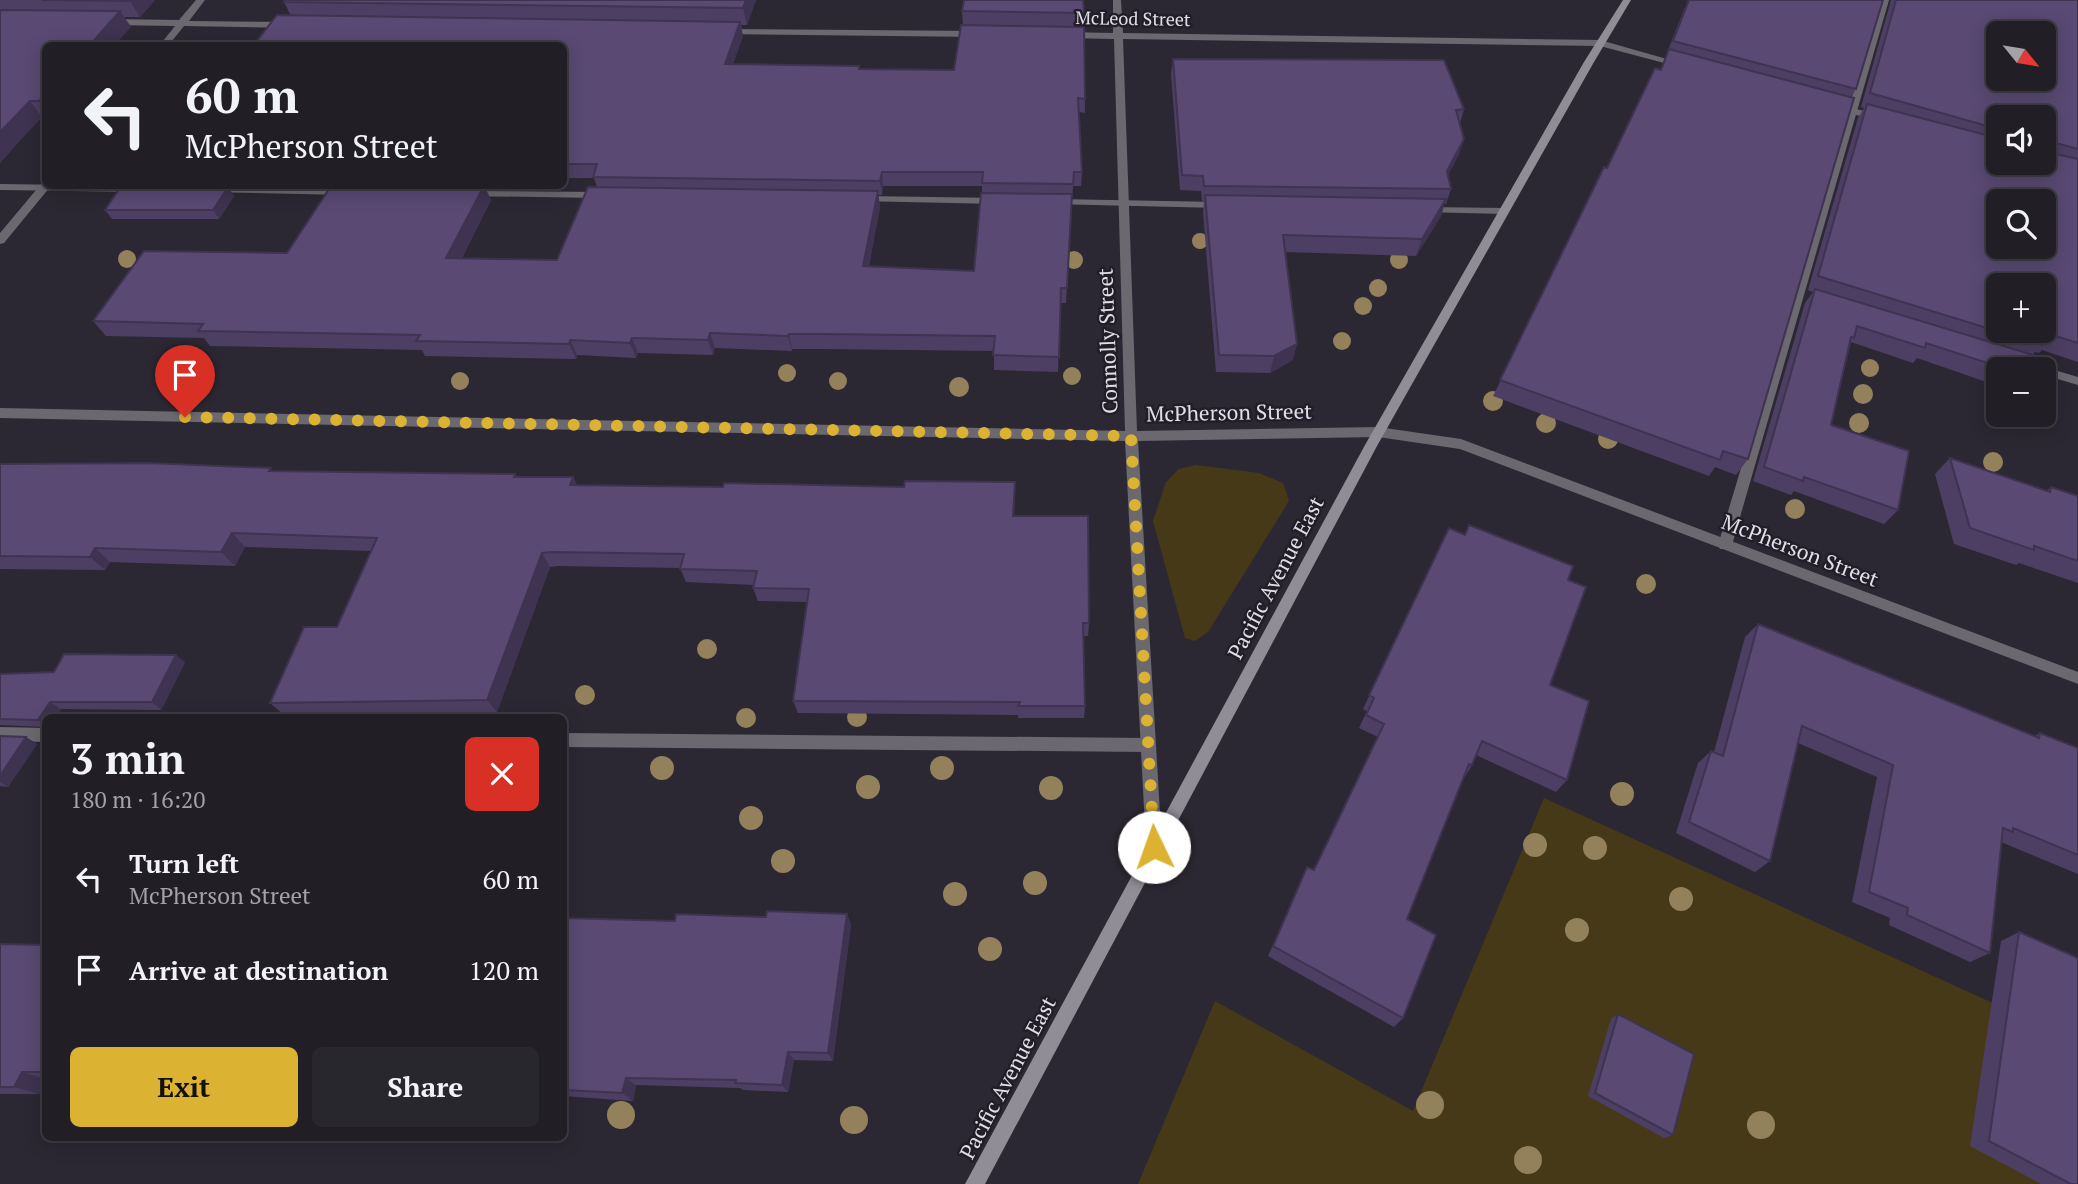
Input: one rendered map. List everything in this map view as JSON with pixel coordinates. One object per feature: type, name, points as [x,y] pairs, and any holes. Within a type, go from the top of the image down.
[{"type":"street","points":[[166,42],[201,0]]},
{"type":"street","name":"Connolly Street","points":[[1117,0],[1131,436],[1154,847]]},
{"type":"street","name":"Pacific Avenue East","points":[[975,1184],[1378,432],[1627,0]]},
{"type":"street","points":[[1725,545],[1885,0]]},
{"type":"street","points":[[97,21],[301,25]]},
{"type":"street","points":[[717,31],[990,34]]},
{"type":"street","name":"McLeod Street","points":[[1054,35],[1600,43],[1691,67]]},
{"type":"street","points":[[1825,104],[1888,121]]},
{"type":"street","points":[[0,187],[42,186]]},
{"type":"street","points":[[0,240],[42,189]]},
{"type":"street","points":[[204,190],[353,192]]},
{"type":"street","points":[[465,194],[618,196]]},
{"type":"street","points":[[853,199],[1015,202]]},
{"type":"street","points":[[1042,202],[1236,205]]},
{"type":"street","points":[[1418,209],[1504,212]]},
{"type":"street","points":[[1797,295],[1810,298]]},
{"type":"street","points":[[2056,375],[2078,382]]},
{"type":"street","name":"McPherson Street","points":[[0,413],[1131,436],[1378,432],[1461,444],[2078,678]]},
{"type":"street","points":[[0,734],[42,735]]},
{"type":"street","points":[[567,740],[1148,745]]},
{"type":"shaded area","points":[[1196,465],[1259,473],[1283,483],[1289,501],[1208,632],[1195,641],[1185,638],[1153,521],[1166,482],[1179,469]]},
{"type":"shaded area","points":[[1544,798],[2078,1042],[2078,1184],[1138,1184],[1215,1001],[1413,1111]]},
{"type":"building","points":[[42,0],[130,0],[130,1]]},
{"type":"building","points":[[746,0],[743,8],[284,2]]},
{"type":"building","points":[[964,0],[1083,0],[1084,13],[962,11]]},
{"type":"building","points":[[1689,0],[1883,0],[1856,89],[1673,41]]},
{"type":"building","points":[[1896,0],[2078,0],[2078,149],[2056,143],[2056,105],[1986,105],[1986,126],[1870,93]]},
{"type":"building","points":[[0,10],[120,11],[93,42],[42,42],[42,98],[39,101],[30,101],[0,132]]},
{"type":"building","points":[[277,15],[740,22],[725,64],[954,70],[961,25],[1084,27],[1085,99],[1078,98],[1082,172],[1074,172],[1073,184],[982,183],[983,172],[882,172],[880,181],[593,177],[597,164],[567,164],[567,42],[256,42]]},
{"type":"building","points":[[1669,49],[1854,98],[1748,459],[1723,451],[1720,460],[1500,380],[1604,167],[1607,168],[1655,68],[1661,70]]},
{"type":"building","points":[[1173,59],[1444,60],[1464,109],[1456,110],[1464,139],[1447,171],[1451,189],[1204,186],[1203,176],[1182,175]]},
{"type":"building","points":[[1867,104],[1986,135],[1986,175],[2056,175],[2056,154],[2078,159],[2078,343],[2056,336],[2056,273],[1986,273],[1986,328],[1818,276]]},
{"type":"building","points":[[588,187],[878,191],[863,266],[974,271],[981,193],[1072,194],[1067,288],[1061,288],[1059,357],[993,355],[995,336],[788,336],[710,333],[708,340],[632,338],[630,343],[570,340],[569,344],[416,341],[420,335],[198,331],[203,324],[93,321],[144,251],[287,253],[329,189],[482,189],[446,258],[557,260]]},
{"type":"building","points":[[119,189],[227,189],[213,210],[105,210]]},
{"type":"building","points":[[1205,195],[1446,199],[1422,239],[1283,235],[1297,344],[1274,356],[1219,355]]},
{"type":"building","points":[[1815,289],[1986,341],[1986,343],[2040,357],[1986,357],[1986,362],[1926,343],[1925,348],[1857,326],[1854,338],[1851,337],[1831,425],[1909,451],[1898,510],[1804,477],[1803,481],[1764,467]]},
{"type":"building","points":[[1950,458],[2050,492],[2051,487],[2078,496],[2078,561],[2034,546],[2034,550],[1970,528]]},
{"type":"building","points":[[147,463],[271,468],[269,471],[573,477],[570,485],[723,487],[724,483],[904,487],[905,481],[1015,482],[1013,516],[1088,516],[1089,623],[1083,623],[1085,706],[1018,706],[1020,702],[793,701],[809,589],[753,588],[757,571],[680,569],[684,554],[550,552],[542,553],[487,700],[270,703],[304,627],[337,627],[377,538],[232,533],[221,552],[95,548],[90,557],[0,556],[0,464]]},
{"type":"building","points":[[1469,525],[1573,566],[1568,580],[1586,587],[1550,685],[1589,701],[1567,780],[1482,741],[1472,765],[1469,764],[1407,919],[1436,935],[1403,1018],[1273,946],[1307,867],[1314,870],[1384,724],[1366,715],[1374,698],[1369,695],[1449,528],[1465,535]]},
{"type":"building","points":[[1758,624],[2039,738],[2040,733],[2078,748],[2078,855],[2013,828],[2013,832],[2003,828],[1990,953],[1907,915],[1908,908],[1869,892],[1893,765],[1802,726],[1770,861],[1689,822],[1711,751],[1723,756]]},
{"type":"building","points":[[64,654],[176,655],[152,702],[50,702],[38,720],[0,719],[0,674],[54,672]]},
{"type":"building","points":[[0,736],[26,737],[0,776]]},
{"type":"building","points":[[767,911],[847,914],[828,1053],[788,1052],[782,1085],[735,1083],[736,1080],[626,1078],[622,1093],[567,1090],[567,918],[675,921],[676,914],[766,917]]},
{"type":"building","points":[[2019,932],[2078,958],[2078,1184],[2071,1184],[1989,1141]]},
{"type":"building","points":[[0,944],[42,945],[42,1072],[22,1072],[14,1087],[0,1087]]},
{"type":"building","points":[[1618,1014],[1694,1054],[1673,1135],[1595,1093]]},
{"type":"route","points":[[185,417],[1131,436],[1154,847]]}]
